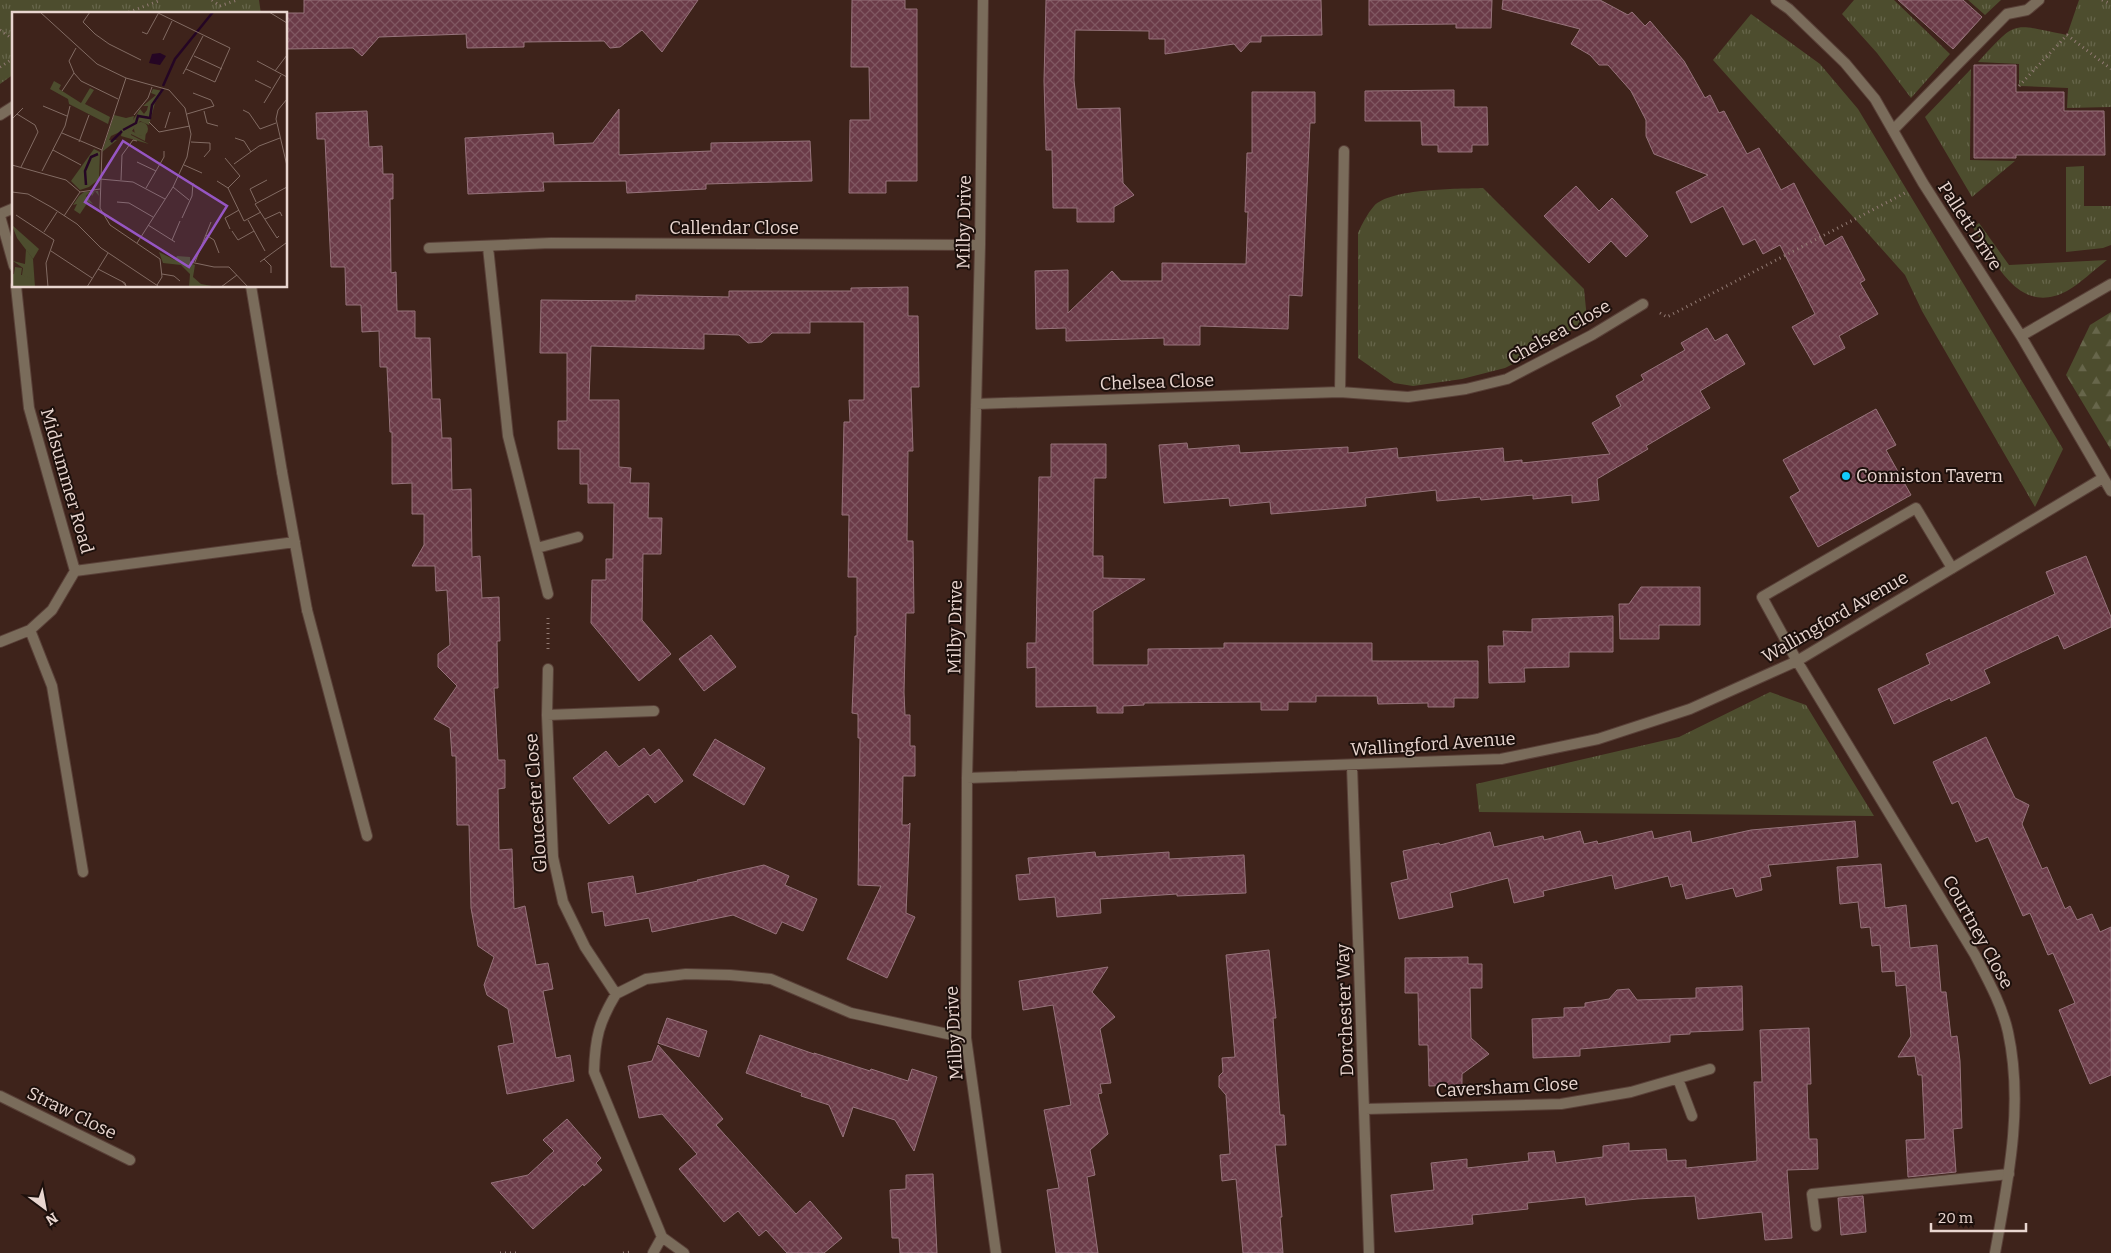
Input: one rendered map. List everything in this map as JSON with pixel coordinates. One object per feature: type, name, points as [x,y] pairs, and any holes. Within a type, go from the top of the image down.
[{"type":"street","name":"Milby Drive","points":[[983,0],[980,245],[968,778],[966,1038],[996,1253]]},
{"type":"street","name":"Pallett Drive","points":[[1776,0],[1789,9],[1845,63],[1875,99],[1923,184],[2021,336],[2111,491]]},
{"type":"street","points":[[1893,130],[2007,14],[2027,10],[2038,0]]},
{"type":"street","points":[[0,115],[12,107]]},
{"type":"street","points":[[1340,392],[1344,151]]},
{"type":"street","points":[[12,209],[0,215],[12,259]]},
{"type":"street","name":"Callendar Close","points":[[429,248],[551,243],[980,245]]},
{"type":"street","points":[[488,247],[508,436],[548,594]]},
{"type":"street","points":[[2021,336],[2111,284]]},
{"type":"street","name":"Midsummer Road","points":[[16,288],[29,408],[75,571],[52,610],[30,630]]},
{"type":"street","points":[[251,288],[307,610],[367,836]]},
{"type":"street","name":"Chelsea Close","points":[[976,404],[1340,392],[1408,397],[1466,390],[1507,379],[1592,335],[1643,304]]},
{"type":"street","name":"Wallingford Avenue","points":[[968,778],[1352,766],[1501,759],[1598,739],[1690,709],[1797,660],[2103,478]]},
{"type":"street","name":"Courtney Close","points":[[1952,568],[1916,508],[1762,597],[1797,660],[1975,955],[1995,993],[2008,1032],[2014,1071],[2014,1125],[2009,1174],[1995,1253]]},
{"type":"street","points":[[537,548],[578,537]]},
{"type":"street","points":[[75,571],[295,542]]},
{"type":"street","points":[[0,642],[30,630],[52,686],[83,872]]},
{"type":"street","name":"Gloucester Close","points":[[548,669],[546,715],[553,856],[563,902],[585,947],[616,994]]},
{"type":"street","name":"Gloucester Close","points":[[546,715],[654,711]]},
{"type":"street","name":"Dorchester Way","points":[[1352,766],[1369,1253]]},
{"type":"street","points":[[684,1253],[662,1237],[594,1072],[595,1042],[604,1014],[616,994],[646,979],[686,974],[730,975],[771,980],[851,1013],[966,1038]]},
{"type":"street","name":"Caversham Close","points":[[1365,1109],[1561,1104],[1631,1092],[1710,1069]]},
{"type":"street","points":[[1678,1079],[1692,1116]]},
{"type":"street","name":"Straw Close","points":[[0,1096],[130,1160]]},
{"type":"street","points":[[1816,1226],[1812,1194],[2009,1174]]},
{"type":"street","points":[[653,1253],[662,1237]]},
{"type":"path","points":[[129,12],[161,0]]},
{"type":"path","points":[[212,0],[220,6],[237,0]]},
{"type":"path","points":[[2102,0],[2111,4]]},
{"type":"path","points":[[0,30],[12,39]]},
{"type":"path","points":[[2019,86],[2067,35],[2111,69]]},
{"type":"path","points":[[0,67],[12,59]]},
{"type":"path","points":[[1643,304],[1667,317],[1923,184]]},
{"type":"path","points":[[548,594],[548,669]]},
{"type":"path","points":[[500,1253],[519,1253]]},
{"type":"green space","points":[[0,0],[259,0],[261,12],[12,12],[12,75],[0,84]]},
{"type":"green space","points":[[1854,0],[1894,0],[1950,54],[1911,98],[1877,53],[1842,14]]},
{"type":"green space","points":[[1968,0],[2001,0],[1985,15]]},
{"type":"green space","points":[[2079,0],[2111,0],[2111,107],[2067,108],[2068,88],[2019,86],[2019,64],[1978,62],[2001,38],[2016,28],[2024,27],[2067,35]]},
{"type":"green space","points":[[1751,14],[1820,64],[1858,109],[2063,449],[2035,507],[1922,311],[1905,275],[1713,60]]},
{"type":"green space","points":[[1971,69],[1970,160],[2015,161],[1972,197],[1925,117]]},
{"type":"green space","points":[[2084,166],[2084,206],[2111,206],[2111,245],[2103,248],[2066,252],[2066,167]]},
{"type":"green space","points":[[1483,188],[1584,289],[1587,319],[1553,344],[1505,368],[1462,379],[1413,386],[1394,383],[1358,358],[1358,233],[1374,206],[1383,200],[1425,191]]},
{"type":"green space","points":[[1979,223],[2009,265],[2107,260],[2067,291],[2050,297],[2035,297],[2022,291],[2010,282],[1999,269],[1973,228]]},
{"type":"green space","points":[[2111,312],[2111,450],[2066,375],[2090,325]]},
{"type":"green space","points":[[1770,692],[1806,705],[1874,816],[1479,812],[1476,784],[1679,737]]},
{"type":"building","points":[[304,0],[698,0],[662,52],[642,30],[620,47],[610,48],[604,41],[524,42],[524,47],[467,48],[466,34],[379,37],[362,56],[353,48],[288,49],[288,13],[304,13]]},
{"type":"building","points":[[852,0],[905,0],[905,9],[917,9],[917,181],[886,181],[886,193],[849,193],[850,120],[870,120],[869,67],[851,67]]},
{"type":"building","points":[[1046,0],[1321,0],[1322,35],[1261,36],[1261,42],[1250,42],[1241,52],[1234,44],[1165,54],[1165,39],[1149,39],[1149,31],[1075,30],[1074,80],[1077,109],[1120,108],[1123,183],[1134,195],[1114,207],[1114,222],[1077,222],[1077,208],[1053,208],[1052,150],[1046,150],[1044,81]]},
{"type":"building","points":[[1369,0],[1492,0],[1491,28],[1456,28],[1456,24],[1369,25]]},
{"type":"building","points":[[1503,0],[1600,0],[1628,15],[1632,12],[1645,26],[1650,21],[1684,61],[1705,98],[1710,95],[1719,113],[1724,111],[1747,154],[1759,148],[1781,190],[1794,183],[1825,246],[1842,236],[1865,280],[1860,283],[1878,314],[1839,336],[1845,348],[1814,365],[1792,327],[1815,314],[1780,245],[1763,254],[1755,239],[1743,245],[1723,206],[1691,223],[1676,192],[1708,175],[1654,154],[1646,136],[1646,120],[1631,91],[1608,65],[1599,65],[1590,55],[1571,44],[1580,29],[1502,9]]},
{"type":"building","points":[[1898,0],[1963,0],[1982,17],[1953,49]]},
{"type":"building","points":[[1974,65],[2016,65],[2016,92],[2064,92],[2064,111],[2104,111],[2105,155],[2016,155],[2016,158],[1974,158]]},
{"type":"building","points":[[1454,90],[1454,107],[1487,107],[1488,145],[1472,145],[1472,152],[1438,152],[1438,145],[1422,145],[1421,121],[1365,121],[1365,91]]},
{"type":"building","points":[[1252,92],[1315,92],[1315,123],[1310,123],[1302,296],[1289,295],[1288,329],[1200,326],[1200,345],[1164,345],[1164,338],[1066,341],[1066,328],[1036,329],[1035,271],[1068,270],[1068,313],[1112,271],[1121,281],[1162,281],[1162,263],[1246,264],[1248,212],[1245,212],[1247,153],[1252,153]]},
{"type":"building","points":[[619,109],[619,155],[711,151],[711,143],[810,141],[812,181],[706,184],[706,189],[627,193],[626,181],[543,182],[544,191],[468,194],[465,138],[553,133],[554,145],[593,143]]},
{"type":"building","points":[[367,111],[369,147],[382,146],[383,174],[393,174],[393,199],[390,199],[391,273],[396,272],[397,311],[415,311],[415,338],[430,338],[432,399],[440,399],[442,438],[451,438],[452,490],[471,489],[472,557],[480,556],[482,598],[499,597],[500,641],[497,641],[498,688],[494,688],[498,760],[505,760],[505,788],[498,789],[499,850],[512,849],[514,909],[525,906],[536,965],[548,963],[553,989],[543,991],[556,1058],[570,1055],[574,1081],[507,1094],[498,1046],[514,1043],[508,1009],[487,995],[484,985],[494,957],[478,946],[471,908],[469,825],[457,825],[456,756],[452,756],[450,728],[434,719],[457,686],[438,667],[438,654],[450,645],[447,590],[436,591],[435,566],[412,566],[424,545],[424,514],[412,514],[412,483],[392,484],[392,432],[390,432],[387,367],[380,367],[379,331],[362,332],[361,305],[346,305],[345,267],[331,267],[325,139],[317,139],[316,113]]},
{"type":"building","points":[[1576,186],[1599,211],[1612,198],[1648,236],[1626,257],[1611,241],[1589,263],[1544,216]]},
{"type":"building","points":[[908,287],[908,316],[918,316],[919,387],[911,387],[913,451],[908,451],[907,541],[913,541],[914,613],[906,613],[904,692],[905,715],[910,715],[910,746],[915,746],[915,776],[903,776],[902,825],[910,823],[906,913],[915,917],[887,978],[847,959],[881,886],[858,885],[860,738],[858,738],[858,714],[852,713],[855,636],[857,636],[857,577],[848,577],[849,515],[842,515],[844,422],[850,422],[849,400],[864,400],[864,322],[810,322],[810,333],[772,333],[762,342],[748,343],[739,335],[704,334],[704,349],[591,346],[589,400],[619,400],[619,467],[631,468],[630,483],[649,483],[648,518],[662,518],[661,554],[643,554],[642,620],[671,654],[639,681],[591,623],[592,580],[606,580],[606,559],[613,559],[614,503],[588,503],[588,484],[580,484],[580,449],[558,449],[558,421],[567,421],[567,353],[540,353],[541,300],[636,301],[636,295],[729,297],[729,291],[851,291],[851,288]]},
{"type":"building","points":[[1707,328],[1715,341],[1727,334],[1745,364],[1700,391],[1710,408],[1646,446],[1648,449],[1597,479],[1599,500],[1572,503],[1572,495],[1533,499],[1533,495],[1481,500],[1480,497],[1437,501],[1436,490],[1365,498],[1366,506],[1271,514],[1270,502],[1230,506],[1229,498],[1164,503],[1159,445],[1187,443],[1188,449],[1239,445],[1240,453],[1348,447],[1348,453],[1397,448],[1398,458],[1503,448],[1504,462],[1522,460],[1522,463],[1610,454],[1592,423],[1621,406],[1616,396],[1644,380],[1641,375],[1685,350],[1681,343]]},
{"type":"building","name":"Conniston Tavern","points":[[1876,409],[1896,445],[1886,450],[1911,495],[1818,547],[1790,497],[1800,491],[1783,460]]},
{"type":"building","points":[[1051,444],[1106,444],[1106,478],[1094,478],[1093,556],[1103,556],[1103,578],[1145,579],[1093,611],[1093,665],[1148,665],[1148,649],[1224,648],[1224,643],[1372,643],[1372,661],[1478,661],[1478,698],[1454,698],[1454,707],[1428,707],[1428,703],[1378,704],[1377,696],[1316,696],[1316,702],[1288,702],[1288,710],[1261,710],[1261,702],[1144,703],[1144,705],[1123,706],[1123,713],[1097,713],[1097,706],[1036,707],[1036,667],[1027,668],[1027,643],[1036,643],[1039,477],[1051,477]]},
{"type":"building","points":[[2086,556],[2111,617],[2111,627],[2064,649],[2058,635],[1984,670],[1990,683],[1951,701],[1950,698],[1894,724],[1878,689],[1930,664],[1926,654],[2055,594],[2046,572]]},
{"type":"building","points":[[1641,587],[1700,587],[1700,625],[1659,625],[1659,639],[1620,639],[1619,604],[1629,604]]},
{"type":"building","points":[[1613,616],[1613,652],[1569,652],[1569,667],[1524,668],[1525,682],[1489,683],[1488,646],[1504,646],[1503,631],[1532,632],[1532,619]]},
{"type":"building","points":[[711,635],[736,667],[704,691],[679,659]]},
{"type":"building","points":[[1986,737],[2015,798],[2029,805],[2022,824],[2042,869],[2047,867],[2065,909],[2070,906],[2077,920],[2092,914],[2100,932],[2111,927],[2111,1075],[2090,1084],[2059,1010],[2075,1003],[2053,953],[2048,955],[2030,913],[2023,916],[1988,837],[1976,842],[1958,801],[1952,804],[1933,762]]},
{"type":"building","points":[[715,739],[765,768],[744,805],[693,775]]},
{"type":"building","points":[[644,748],[650,756],[659,749],[683,781],[655,803],[648,794],[609,824],[573,778],[606,751],[619,767]]},
{"type":"building","points":[[1855,821],[1858,857],[1768,865],[1771,876],[1760,878],[1762,890],[1736,897],[1733,888],[1686,899],[1682,884],[1671,887],[1668,876],[1615,889],[1612,875],[1543,891],[1544,896],[1514,903],[1508,878],[1450,893],[1453,907],[1399,919],[1391,883],[1408,879],[1403,851],[1439,843],[1440,845],[1490,832],[1494,847],[1543,836],[1544,840],[1580,831],[1584,844],[1597,841],[1598,844],[1652,831],[1654,839],[1690,831],[1692,843],[1751,830]]},
{"type":"building","points":[[1095,852],[1096,857],[1169,852],[1169,859],[1244,855],[1246,893],[1177,896],[1177,894],[1100,899],[1101,913],[1057,917],[1055,897],[1019,900],[1016,875],[1030,874],[1028,858]]},
{"type":"building","points":[[1881,864],[1885,908],[1906,905],[1910,948],[1937,945],[1941,992],[1946,992],[1951,1037],[1957,1036],[1960,1061],[1962,1128],[1953,1129],[1956,1172],[1908,1177],[1906,1140],[1925,1139],[1922,1075],[1918,1075],[1915,1056],[1898,1057],[1911,1036],[1906,985],[1896,986],[1895,971],[1882,972],[1880,945],[1872,946],[1870,927],[1861,928],[1858,902],[1840,904],[1837,867]]},
{"type":"building","points":[[764,865],[789,876],[785,885],[817,899],[803,931],[782,922],[776,934],[733,915],[652,932],[649,918],[605,926],[603,911],[592,913],[588,883],[633,876],[636,894]]},
{"type":"building","points":[[1269,950],[1276,1018],[1273,1018],[1280,1115],[1284,1115],[1286,1145],[1275,1145],[1282,1217],[1280,1217],[1283,1253],[1243,1253],[1236,1179],[1222,1181],[1220,1155],[1230,1154],[1226,1095],[1219,1087],[1219,1076],[1223,1072],[1222,1058],[1235,1057],[1226,955]]},
{"type":"building","points":[[1468,957],[1468,964],[1482,964],[1482,988],[1470,988],[1471,1038],[1489,1054],[1462,1074],[1462,1085],[1429,1086],[1428,1045],[1419,1045],[1418,993],[1405,993],[1405,958]]},
{"type":"building","points":[[1108,967],[1092,992],[1115,1017],[1100,1029],[1111,1083],[1100,1084],[1102,1093],[1098,1094],[1108,1134],[1090,1150],[1095,1175],[1087,1177],[1098,1253],[1056,1253],[1047,1190],[1059,1188],[1044,1110],[1071,1105],[1053,1005],[1023,1010],[1019,981]]},
{"type":"building","points":[[1742,986],[1743,1030],[1690,1032],[1690,1034],[1670,1035],[1670,1042],[1580,1049],[1580,1056],[1533,1058],[1532,1019],[1564,1017],[1564,1008],[1585,1007],[1585,1003],[1609,999],[1617,990],[1629,989],[1637,1000],[1696,998],[1696,988]]},
{"type":"building","points":[[667,1018],[707,1031],[699,1057],[658,1043]]},
{"type":"building","points":[[1809,1028],[1811,1084],[1807,1084],[1809,1139],[1817,1139],[1818,1169],[1787,1170],[1792,1238],[1765,1240],[1762,1212],[1698,1219],[1695,1196],[1637,1199],[1586,1205],[1585,1197],[1527,1203],[1528,1209],[1472,1215],[1473,1224],[1395,1232],[1391,1195],[1434,1190],[1431,1163],[1467,1159],[1467,1168],[1529,1161],[1528,1153],[1554,1151],[1556,1163],[1603,1157],[1603,1146],[1629,1143],[1629,1151],[1666,1149],[1667,1161],[1686,1160],[1686,1168],[1757,1161],[1754,1082],[1762,1082],[1760,1030]]},
{"type":"building","points":[[760,1035],[814,1054],[908,1081],[912,1069],[937,1077],[914,1151],[895,1120],[853,1107],[843,1137],[829,1105],[801,1096],[802,1093],[746,1073]]},
{"type":"building","points":[[658,1045],[723,1119],[716,1125],[796,1214],[810,1201],[842,1238],[824,1253],[787,1253],[766,1230],[759,1236],[738,1211],[724,1222],[679,1169],[697,1154],[662,1114],[639,1118],[628,1066],[652,1061]]},
{"type":"building","points":[[567,1119],[601,1158],[596,1163],[602,1170],[584,1186],[583,1184],[533,1229],[491,1183],[528,1175],[554,1151],[543,1140]]},
{"type":"building","points":[[933,1174],[937,1253],[900,1253],[899,1238],[892,1238],[890,1190],[906,1189],[906,1175]]},
{"type":"building","points":[[1863,1196],[1866,1232],[1841,1235],[1838,1198]]},
{"type":"place","name":"Conniston Tavern","points":[[1846,476]]}]
